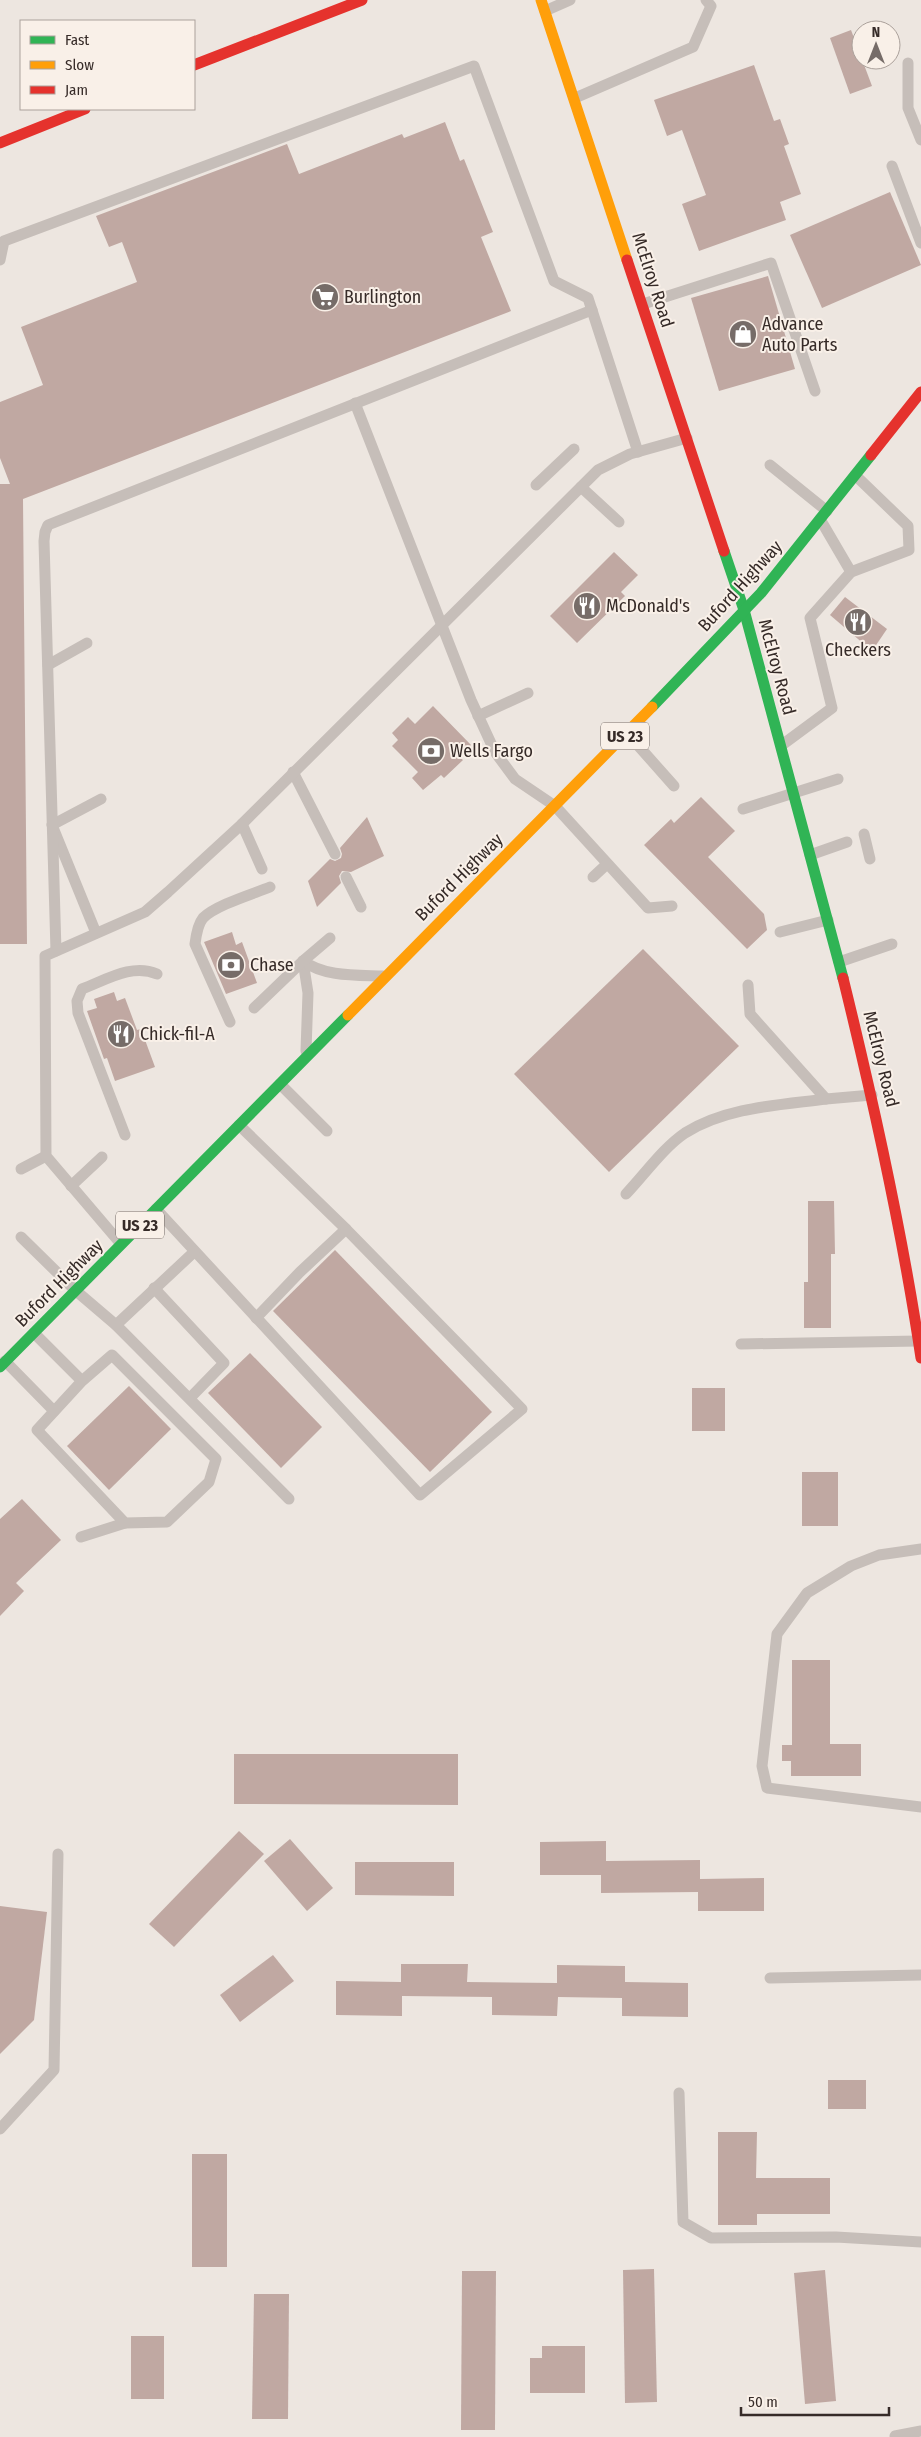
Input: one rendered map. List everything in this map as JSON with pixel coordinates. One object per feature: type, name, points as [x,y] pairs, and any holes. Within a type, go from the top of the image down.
[{"type":"street","points":[[195,65],[362,0]]},
{"type":"street","name":"McElroy Road","points":[[543,6],[744,610],[828,920],[872,1095],[907,1265],[921,1358]]},
{"type":"street","points":[[0,143],[82,110]]},
{"type":"street","name":"Buford Highway","points":[[3,1364],[627,733],[761,593],[921,392]]},
{"type":"lane","points":[[543,6],[570,0]]},
{"type":"lane","points":[[574,98],[692,47],[711,6],[706,0]]},
{"type":"lane","points":[[908,63],[908,108],[921,140]]},
{"type":"lane","points":[[0,260],[4,240],[474,66],[554,281],[588,298],[638,452]]},
{"type":"lane","points":[[892,166],[921,243]]},
{"type":"lane","points":[[642,304],[771,263],[815,391]]},
{"type":"lane","points":[[56,950],[44,541],[44,532],[48,525],[592,310]]},
{"type":"lane","points":[[355,403],[478,716],[494,752],[515,779],[555,806],[648,908],[672,906]]},
{"type":"lane","points":[[121,1245],[46,1156],[44,956],[145,912],[242,824],[598,470],[638,452],[687,438]]},
{"type":"lane","points":[[536,485],[574,449]]},
{"type":"lane","points":[[770,465],[824,515],[852,572]]},
{"type":"lane","points":[[780,746],[832,708],[810,618],[852,572],[909,550],[908,526],[855,475]]},
{"type":"lane","points":[[581,487],[619,522]]},
{"type":"lane","points":[[48,665],[87,643]]},
{"type":"lane","points":[[478,716],[528,693]]},
{"type":"lane","points":[[627,733],[674,786]]},
{"type":"lane","points":[[293,772],[334,854]]},
{"type":"lane","points":[[743,809],[838,779]]},
{"type":"lane","points":[[52,825],[100,799]]},
{"type":"lane","points":[[242,824],[262,869]]},
{"type":"lane","points":[[52,825],[96,933]]},
{"type":"lane","points":[[864,834],[870,859]]},
{"type":"lane","points":[[810,855],[847,842]]},
{"type":"lane","points":[[593,877],[606,864]]},
{"type":"lane","points":[[346,877],[361,907]]},
{"type":"lane","points":[[230,1022],[195,944],[197,932],[203,919],[215,911],[270,887]]},
{"type":"lane","points":[[780,932],[828,920]]},
{"type":"lane","points":[[254,1008],[330,938]]},
{"type":"lane","points":[[839,962],[892,944]]},
{"type":"lane","points":[[303,961],[311,967],[329,972],[386,976]]},
{"type":"lane","points":[[303,961],[308,993],[305,1058]]},
{"type":"lane","points":[[124,1135],[78,1013],[77,1001],[82,989],[131,970],[144,970],[157,974]]},
{"type":"lane","points":[[748,985],[750,1014],[826,1099]]},
{"type":"lane","points":[[280,1084],[327,1131]]},
{"type":"lane","points":[[626,1194],[685,1133],[714,1120],[743,1111],[826,1099],[872,1095]]},
{"type":"lane","points":[[156,1209],[420,1495],[522,1409],[346,1229],[239,1125]]},
{"type":"lane","points":[[21,1169],[46,1156]]},
{"type":"lane","points":[[71,1186],[102,1157]]},
{"type":"lane","points":[[256,1318],[300,1272],[346,1229]]},
{"type":"lane","points":[[21,1237],[75,1290],[116,1325],[289,1499]]},
{"type":"lane","points":[[116,1325],[194,1252]]},
{"type":"lane","points":[[154,1288],[224,1364],[190,1398]]},
{"type":"lane","points":[[34,1333],[82,1382]]},
{"type":"lane","points":[[741,1344],[918,1340]]},
{"type":"lane","points":[[81,1537],[124,1523],[167,1522],[209,1482],[216,1459],[112,1355],[82,1382],[37,1430],[124,1523]]},
{"type":"lane","points":[[3,1364],[54,1411]]},
{"type":"lane","points":[[921,1549],[879,1555],[851,1566],[807,1593],[778,1634],[762,1766],[767,1788],[921,1807]]},
{"type":"lane","points":[[0,2129],[54,2070],[58,1854]]},
{"type":"lane","points":[[770,1978],[921,1975]]},
{"type":"lane","points":[[679,2093],[683,2222],[711,2238],[836,2237],[921,2242]]},
{"type":"lane","points":[[895,2436],[921,2431]]},
{"type":"building","points":[[851,30],[851,70],[866,70],[872,86],[850,94],[830,38]]},
{"type":"building","points":[[754,65],[774,121],[780,119],[789,144],[784,146],[801,194],[780,202],[786,220],[699,251],[682,204],[706,195],[682,130],[667,136],[654,100]]},
{"type":"building","points":[[445,122],[460,161],[464,159],[493,232],[481,237],[511,311],[23,499],[27,944],[0,944],[0,484],[10,484],[0,458],[0,402],[43,385],[21,327],[137,282],[122,242],[109,247],[96,216],[287,144],[299,174],[402,134],[404,138]]},
{"type":"building","points":[[890,192],[921,265],[822,308],[790,235]]},
{"type":"building","name":"Advance Auto Parts","points":[[768,276],[795,369],[719,391],[691,298]]},
{"type":"building","name":"McDonald's","points":[[614,552],[638,575],[621,592],[625,596],[577,643],[550,616]]},
{"type":"building","name":"Checkers","points":[[845,597],[887,629],[872,651],[830,615]]},
{"type":"building","name":"Wells Fargo","points":[[433,706],[471,745],[459,757],[463,760],[444,778],[441,775],[423,790],[412,778],[418,772],[392,746],[398,740],[392,733],[408,717],[415,724]]},
{"type":"building","points":[[701,797],[735,831],[708,857],[764,914],[767,930],[747,949],[644,845],[671,819],[674,823]]},
{"type":"building","points":[[367,817],[384,856],[351,872],[342,871],[339,876],[341,883],[317,907],[308,881],[330,859],[335,861],[341,858],[340,848]]},
{"type":"building","name":"Chase","points":[[232,932],[236,945],[242,942],[257,983],[226,994],[204,942]]},
{"type":"building","points":[[643,949],[739,1046],[609,1172],[514,1074]]},
{"type":"building","name":"Chick-fil-A","points":[[114,992],[117,1001],[125,998],[137,1030],[141,1029],[155,1067],[115,1081],[107,1058],[104,1059],[87,1011],[97,1008],[94,999]]},
{"type":"building","points":[[808,1201],[834,1201],[835,1254],[831,1254],[831,1328],[804,1328],[804,1282],[808,1282]]},
{"type":"building","points":[[335,1250],[492,1412],[430,1472],[273,1311]]},
{"type":"building","points":[[250,1353],[322,1427],[281,1468],[208,1393]]},
{"type":"building","points":[[129,1386],[171,1429],[109,1490],[67,1446]]},
{"type":"building","points":[[692,1388],[725,1388],[725,1431],[692,1431]]},
{"type":"building","points":[[802,1472],[838,1472],[838,1526],[802,1526]]},
{"type":"building","points":[[22,1499],[61,1540],[16,1583],[24,1591],[0,1616],[0,1519]]},
{"type":"building","points":[[792,1660],[830,1660],[830,1744],[861,1744],[861,1776],[791,1776],[791,1761],[782,1761],[782,1745],[792,1745]]},
{"type":"building","points":[[234,1754],[458,1754],[458,1805],[234,1804]]},
{"type":"building","points":[[239,1831],[264,1854],[174,1947],[149,1924]]},
{"type":"building","points":[[290,1839],[333,1888],[307,1911],[264,1861]]},
{"type":"building","points":[[606,1841],[606,1861],[700,1860],[700,1879],[764,1878],[764,1911],[698,1911],[698,1892],[601,1893],[601,1875],[540,1875],[540,1842]]},
{"type":"building","points":[[355,1862],[454,1862],[454,1896],[355,1895]]},
{"type":"building","points":[[0,1906],[47,1912],[34,2020],[0,2054]]},
{"type":"building","points":[[273,1955],[294,1981],[240,2022],[220,1995]]},
{"type":"building","points":[[401,1964],[468,1964],[467,1982],[557,1983],[557,1965],[625,1966],[625,1982],[688,1983],[688,2017],[622,2016],[622,1998],[558,1997],[557,2016],[492,2015],[492,1997],[402,1996],[402,2016],[336,2015],[336,1981],[401,1982]]},
{"type":"building","points":[[828,2080],[866,2080],[866,2109],[828,2109]]},
{"type":"building","points":[[718,2132],[757,2132],[756,2178],[830,2178],[830,2214],[757,2214],[757,2225],[718,2225]]},
{"type":"building","points":[[192,2154],[227,2154],[227,2267],[192,2267]]},
{"type":"building","points":[[654,2269],[657,2402],[625,2403],[623,2270]]},
{"type":"building","points":[[825,2270],[836,2401],[805,2404],[794,2273]]},
{"type":"building","points":[[462,2271],[496,2271],[495,2430],[461,2430]]},
{"type":"building","points":[[254,2294],[289,2294],[288,2419],[252,2419]]},
{"type":"building","points":[[131,2336],[164,2336],[164,2399],[131,2399]]},
{"type":"building","points":[[542,2346],[585,2346],[585,2393],[530,2393],[530,2358],[542,2358]]},
{"type":"traffic: fast","points":[[652,707],[761,593],[871,455]]},
{"type":"traffic: fast","points":[[724,551],[744,610],[843,978]]},
{"type":"traffic: fast","points":[[0,1367],[348,1015]]},
{"type":"traffic: slow","points":[[541,0],[627,260]]},
{"type":"traffic: slow","points":[[348,1015],[652,707]]},
{"type":"traffic: jam","points":[[195,65],[362,0]]},
{"type":"traffic: jam","points":[[0,143],[82,110]]},
{"type":"traffic: jam","points":[[627,260],[724,551]]},
{"type":"traffic: jam","points":[[871,455],[921,392]]},
{"type":"traffic: jam","points":[[843,978],[887,1167],[921,1358]]},
{"type":"place","name":"Burlington","points":[[325,297]]},
{"type":"place","name":"Advance Auto Parts","points":[[743,334]]},
{"type":"place","name":"McDonald's","points":[[587,606]]},
{"type":"place","name":"Checkers","points":[[858,622]]},
{"type":"place","name":"Wells Fargo","points":[[431,751]]},
{"type":"place","name":"Chase","points":[[231,965]]},
{"type":"place","name":"Chick-fil-A","points":[[121,1034]]}]
